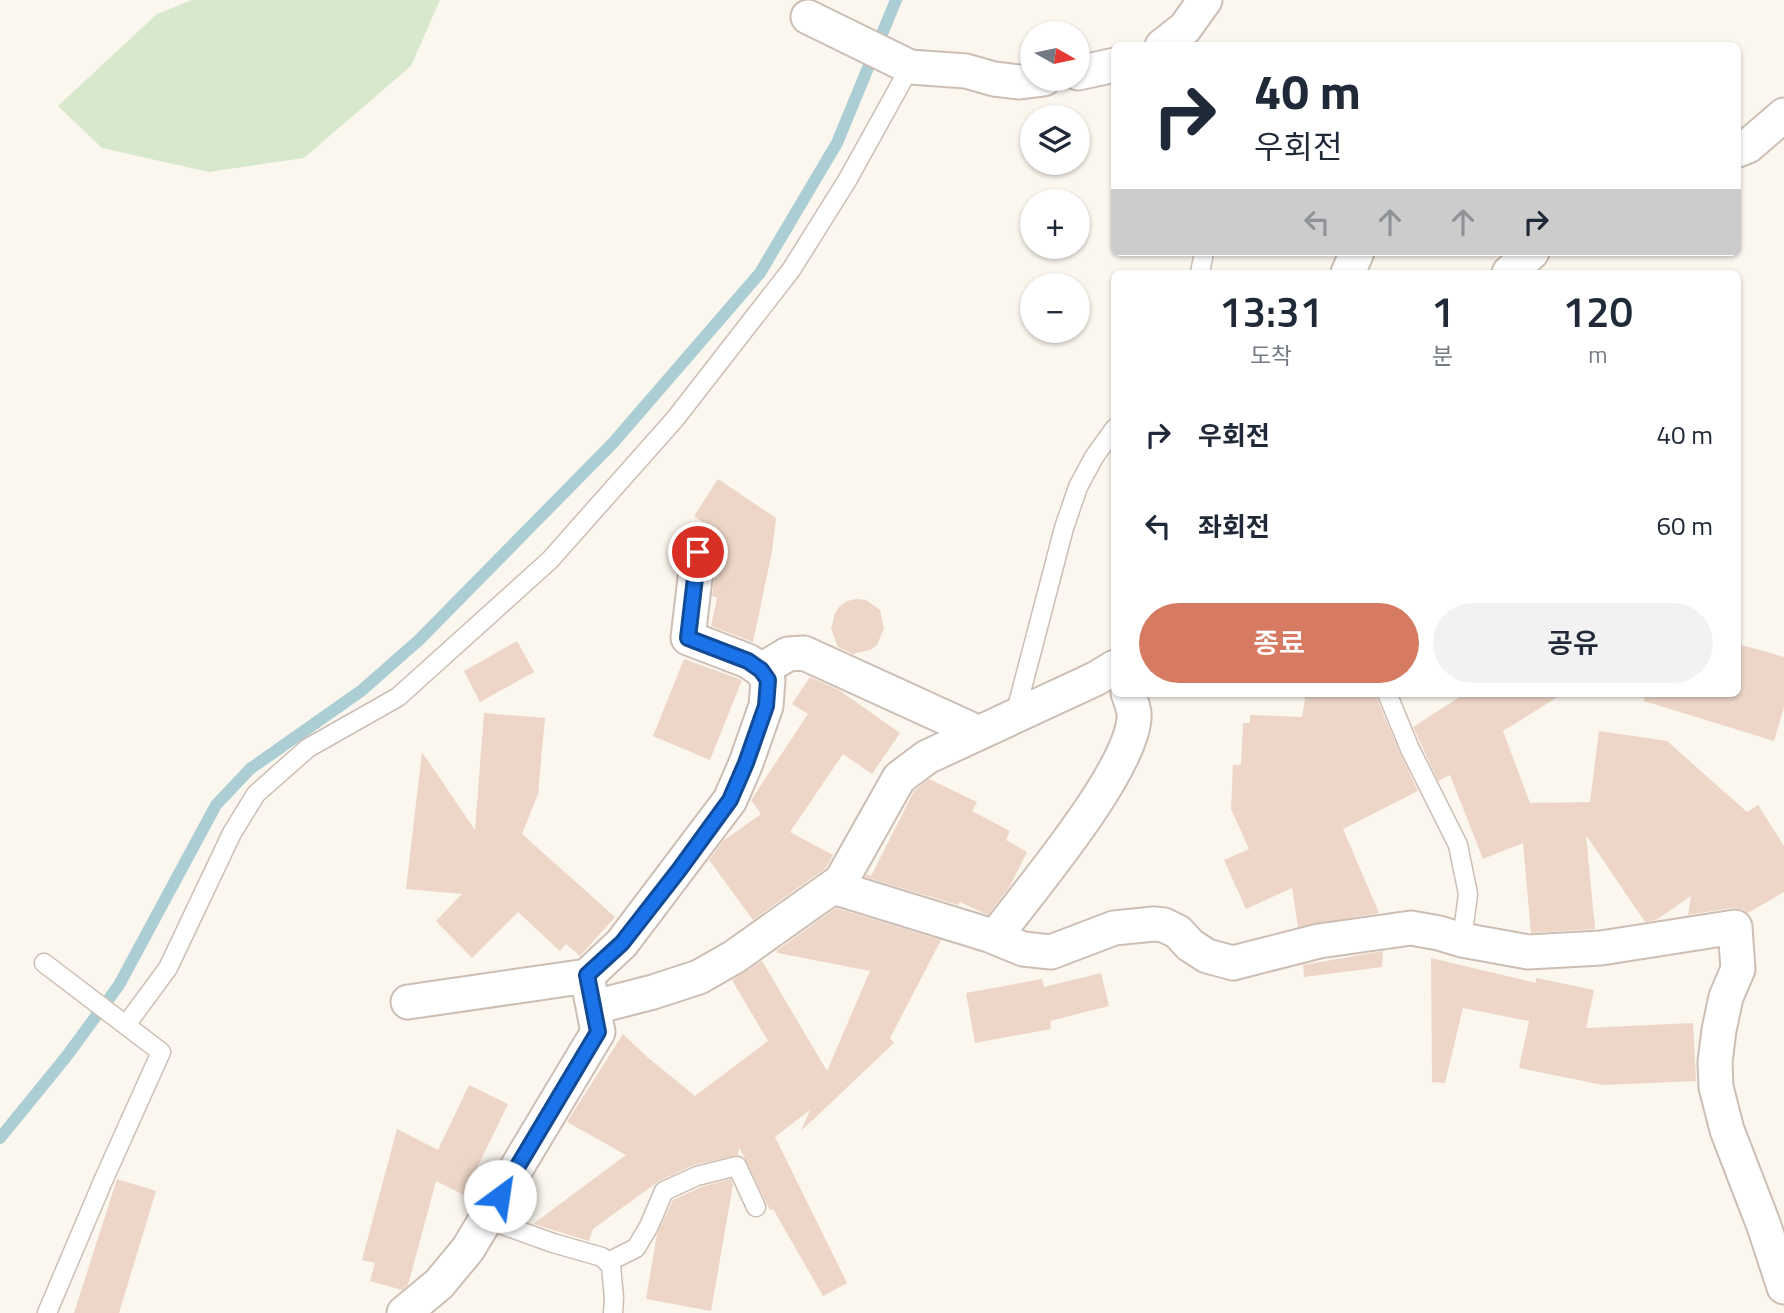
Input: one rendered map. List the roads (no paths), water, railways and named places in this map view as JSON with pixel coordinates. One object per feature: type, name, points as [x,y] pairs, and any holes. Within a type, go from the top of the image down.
[{"type":"street","points":[[1167,42],[1185,28],[1205,0]]},
{"type":"street","points":[[822,23],[910,67],[966,71],[994,79],[1020,82]]},
{"type":"street","points":[[1090,70],[1111,66]]},
{"type":"street","points":[[1741,148],[1784,116]]},
{"type":"street","points":[[1513,270],[1528,256]]},
{"type":"street","points":[[404,1313],[439,1284],[468,1249],[598,1032],[591,991],[622,943],[730,800],[746,763],[766,706],[768,680],[761,670],[748,661],[688,638],[698,552]]},
{"type":"street","points":[[761,670],[788,654],[804,653],[978,732]]},
{"type":"street","points":[[408,1002],[591,991],[653,992],[699,977],[734,957],[841,881],[900,778],[927,757],[1111,669]]},
{"type":"street","points":[[995,937],[1090,809],[1122,757],[1134,719],[1129,697]]},
{"type":"street","points":[[833,887],[995,937],[1023,949],[1051,952],[1114,928],[1154,924],[1164,925],[1178,932],[1190,946],[1207,956],[1233,963],[1319,941],[1411,928],[1528,952],[1601,948],[1735,927],[1738,969],[1726,997],[1719,1030],[1715,1062],[1716,1087],[1727,1130],[1784,1287]]},
{"type":"lane","points":[[126,1025],[168,968],[232,833],[256,794],[308,748],[398,697],[559,550],[675,419],[791,270],[848,179],[910,67]]},
{"type":"lane","points":[[1015,715],[1064,528],[1078,487],[1094,457],[1111,434]]},
{"type":"lane","points":[[1389,697],[1410,749],[1458,845],[1468,894],[1462,940]]},
{"type":"lane","points":[[44,963],[161,1052],[47,1313]]},
{"type":"lane","points":[[608,1262],[636,1248],[664,1191],[697,1177],[737,1166],[756,1207]]},
{"type":"lane","points":[[486,1219],[602,1257],[611,1266],[613,1313]]},
{"type":"waterway","points":[[0,1138],[66,1057],[119,985],[216,805],[250,769],[361,691],[419,640],[613,443],[760,273],[837,143],[896,0]]}]
